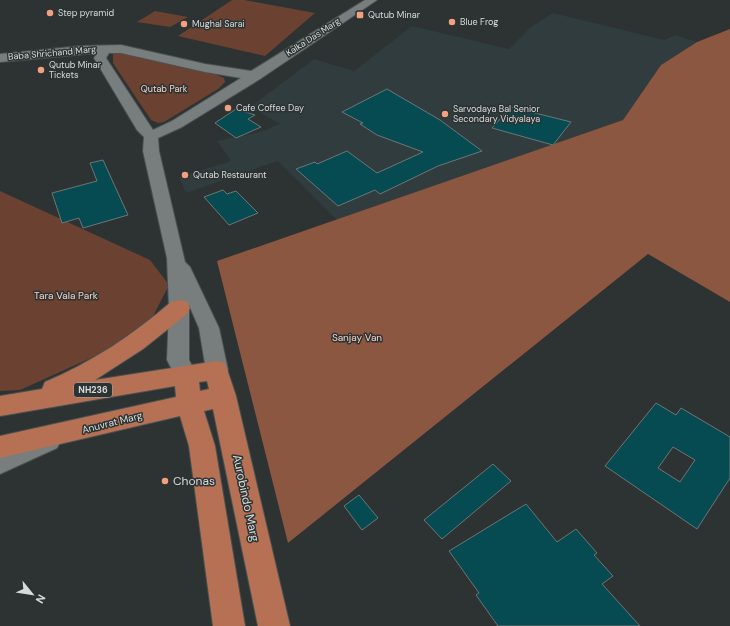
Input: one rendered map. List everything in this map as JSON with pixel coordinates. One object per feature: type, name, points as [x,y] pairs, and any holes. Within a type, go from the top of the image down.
[{"type":"highway","points":[[10,404],[60,387],[96,369],[128,350],[156,329],[179,308]]},
{"type":"highway","points":[[186,375],[189,404],[202,446],[229,626]]},
{"type":"highway","name":"NH236","points":[[10,404],[186,375],[220,383]]},
{"type":"highway","name":"Anuvrat Marg","points":[[0,447],[67,433],[189,404],[220,383]]},
{"type":"highway","name":"Aurobindo Marg","points":[[220,383],[274,626]]},
{"type":"street","name":"Kalka Das Marg","points":[[151,136],[177,124],[255,76],[308,40],[372,0]]},
{"type":"street","name":"Baba Shrichand Marg","points":[[0,58],[105,49],[128,50],[206,68],[255,76]]},
{"type":"street","points":[[105,49],[100,58],[144,130],[151,136],[151,151],[176,258],[179,308],[178,360],[186,375]]},
{"type":"street","points":[[176,258],[208,328],[220,383]]},
{"type":"street","points":[[0,465],[67,433]]},
{"type":"shaded area","name":"Sarvodaya Bal Senior Secondary Vidyalaya","points":[[553,13],[664,40],[675,35],[697,42],[661,65],[623,120],[337,220],[278,161],[186,193],[179,177],[231,161],[217,141],[260,132],[280,124],[250,107],[314,59],[354,71],[412,26],[509,49],[532,26]]},
{"type":"green space","points":[[232,0],[244,0],[315,13],[265,56],[178,36]]},
{"type":"green space","points":[[155,11],[188,17],[170,27],[137,22]]},
{"type":"green space","name":"Sanjay Van","points":[[730,29],[730,302],[648,254],[288,543],[217,261],[623,120],[661,65],[697,42]]},
{"type":"green space","name":"Qutab Park","points":[[126,51],[215,74],[224,78],[225,82],[218,89],[164,122],[158,123],[151,120],[113,63],[113,54]]},
{"type":"green space","name":"Tara Vala Park","points":[[0,191],[150,260],[169,285],[150,322],[102,353],[20,390],[0,391]]},
{"type":"building","points":[[387,89],[440,120],[482,151],[438,166],[380,194],[375,190],[338,206],[296,169],[315,162],[317,164],[347,151],[377,173],[423,152],[377,135],[360,124],[363,123],[342,112]]},
{"type":"building","points":[[511,107],[571,122],[553,145],[492,128]]},
{"type":"building","points":[[236,109],[255,115],[248,119],[261,127],[236,138],[215,123]]},
{"type":"building","points":[[103,160],[128,215],[83,228],[79,218],[62,223],[52,193],[97,181],[90,163]]},
{"type":"building","points":[[223,190],[227,194],[236,191],[258,213],[229,225],[204,197]]},
{"type":"building","points":[[656,403],[676,415],[681,408],[730,437],[730,478],[697,529],[605,466]],"holes":[[[673,447],[695,460],[680,482],[658,468]]]},
{"type":"building","points":[[493,464],[511,481],[442,539],[424,520]]},
{"type":"building","points":[[359,495],[378,518],[362,530],[344,506]]},
{"type":"building","points":[[526,504],[557,542],[576,529],[597,553],[594,555],[613,576],[602,584],[640,626],[498,626],[476,595],[479,593],[449,551]]},
{"type":"place","name":"Step pyramid","points":[[50,13]]},
{"type":"place","name":"Qutub Minar","points":[[360,15]]},
{"type":"place","name":"Blue Frog","points":[[452,22]]},
{"type":"place","name":"Mughal Sarai","points":[[184,24]]},
{"type":"place","name":"Qutub Minar Tickets","points":[[41,70]]},
{"type":"place","name":"Cafe Coffee Day","points":[[228,108]]},
{"type":"place","name":"Sarvodaya Bal Senior Secondary Vidyalaya","points":[[445,114]]},
{"type":"place","name":"Qutab Restaurant","points":[[185,175]]},
{"type":"place","name":"Chonas","points":[[165,481]]}]
